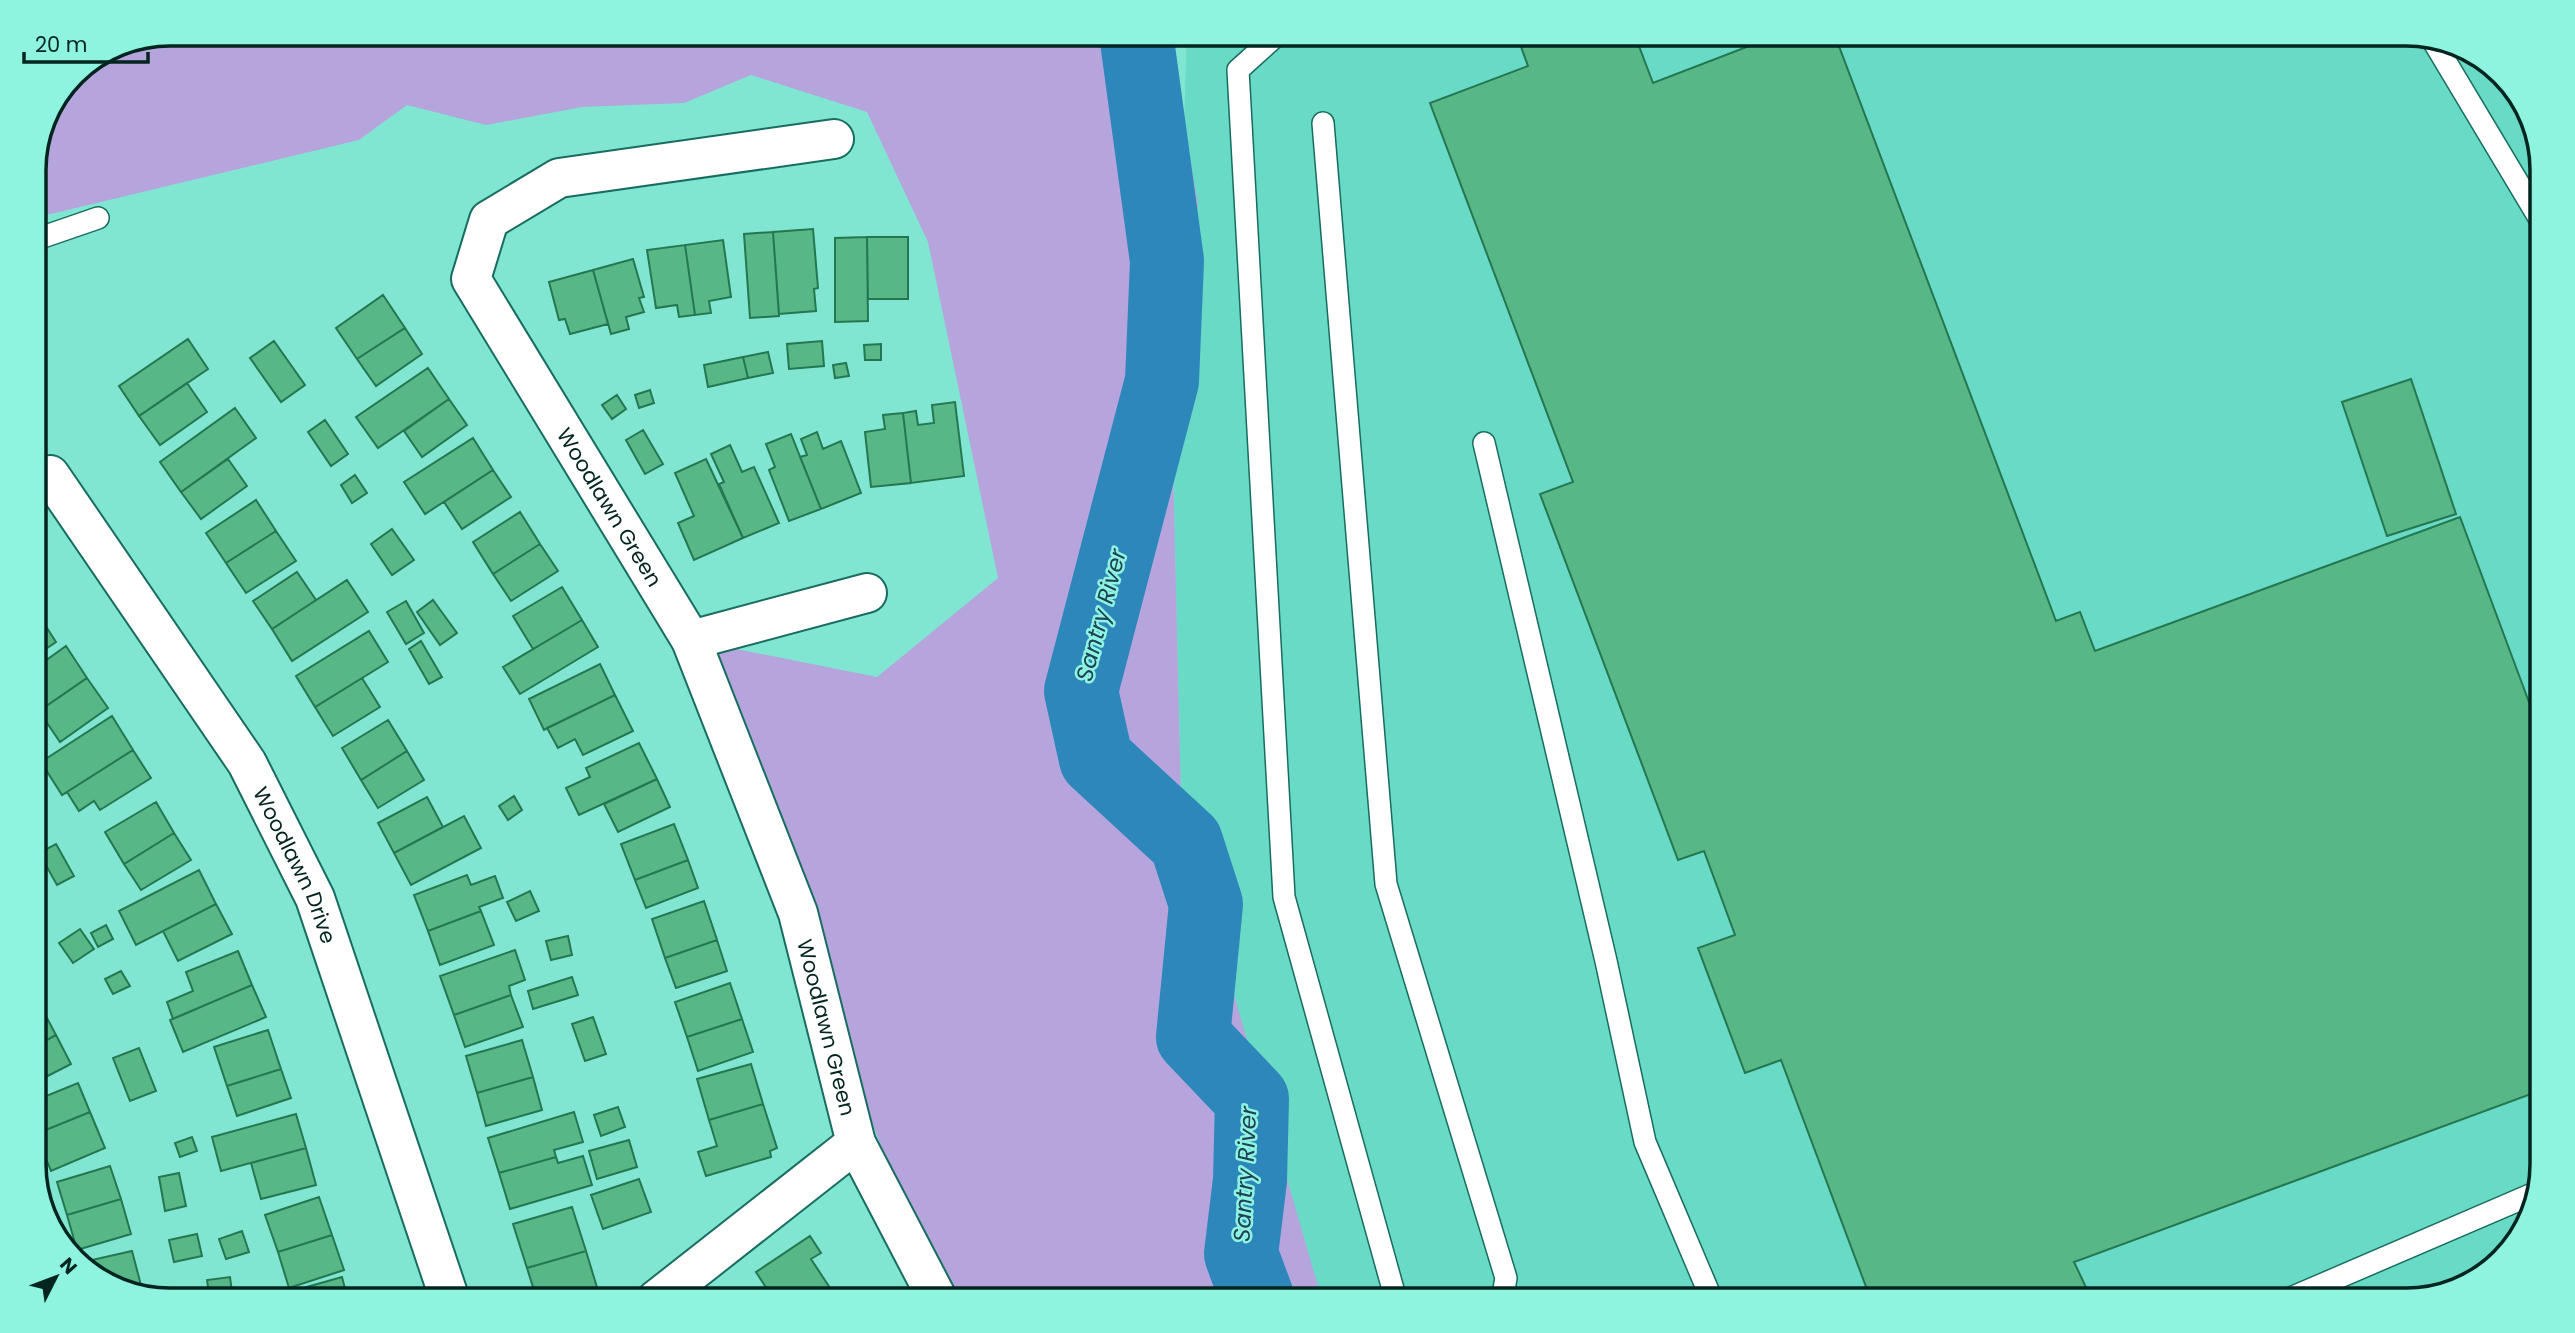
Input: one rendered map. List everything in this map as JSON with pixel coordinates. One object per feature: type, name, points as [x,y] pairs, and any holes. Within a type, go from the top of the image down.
[{"type":"street","name":"Woodlawn Green","points":[[834,139],[559,178],[489,219],[471,279],[691,640],[798,913],[856,1143],[932,1288]]},
{"type":"street","name":"Woodlawn Drive","points":[[50,475],[247,763],[315,898],[446,1288]]},
{"type":"street","points":[[691,640],[867,593]]},
{"type":"street","points":[[671,1288],[856,1143]]},
{"type":"lane","points":[[1265,46],[1238,70],[1284,897],[1393,1288]]},
{"type":"lane","points":[[2438,50],[2529,200]]},
{"type":"lane","points":[[1323,123],[1386,884],[1506,1278],[1504,1288]]},
{"type":"lane","points":[[46,236],[98,218]]},
{"type":"lane","points":[[1484,443],[1646,1142],[1707,1288]]},
{"type":"lane","points":[[2314,1288],[2524,1198]]},
{"type":"shaded area","points":[[1143,46],[1176,81],[1198,203],[1173,464],[1182,838],[1201,903],[1207,901],[1319,1288],[947,1288],[881,1146],[691,640],[877,677],[998,578],[928,242],[867,112],[751,75],[684,103],[582,107],[486,125],[407,105],[359,140],[46,215],[47,153],[55,122],[66,101],[94,71],[122,55],[145,48]]},
{"type":"shaded area","points":[[1187,46],[2405,46],[2437,50],[2460,58],[2487,76],[2509,101],[2523,130],[2529,162],[2530,1163],[2525,1195],[2517,1218],[2493,1251],[2467,1271],[2437,1283],[2405,1288],[1311,1288],[1182,838],[1173,464]]},
{"type":"building","points":[[1521,46],[1639,46],[1653,83],[1749,46],[1839,46],[2056,621],[2080,612],[2095,651],[2460,517],[2530,704],[2530,1094],[2074,1262],[2086,1288],[1866,1288],[1781,1060],[1745,1073],[1698,948],[1735,935],[1704,851],[1678,860],[1540,494],[1573,482],[1430,103],[1528,66]]},
{"type":"building","points":[[813,229],[818,288],[814,289],[816,311],[779,314],[773,232]]},
{"type":"building","points":[[773,232],[779,316],[750,318],[744,234]]},
{"type":"building","points":[[867,237],[868,321],[835,322],[835,238]]},
{"type":"building","points":[[867,237],[908,237],[908,299],[868,299]]},
{"type":"building","points":[[723,240],[731,297],[709,301],[711,313],[695,315],[685,245]]},
{"type":"building","points":[[685,245],[695,315],[679,317],[677,305],[656,308],[647,250]]},
{"type":"building","points":[[633,259],[644,297],[639,298],[644,312],[626,317],[629,329],[611,334],[593,270]]},
{"type":"building","points":[[593,270],[608,324],[570,334],[565,319],[559,320],[549,282]]},
{"type":"building","points":[[383,295],[405,328],[357,359],[336,328]]},
{"type":"building","points":[[405,328],[422,354],[376,386],[357,359]]},
{"type":"building","points":[[188,339],[208,369],[139,416],[119,386]]},
{"type":"building","points":[[274,341],[305,385],[281,402],[250,358]]},
{"type":"building","points":[[822,341],[824,366],[789,369],[787,344]]},
{"type":"building","points":[[881,344],[881,360],[865,360],[864,345]]},
{"type":"building","points":[[768,352],[773,373],[748,378],[743,357]]},
{"type":"building","points":[[743,357],[748,378],[708,387],[704,365]]},
{"type":"building","points":[[846,363],[849,376],[835,378],[833,365]]},
{"type":"building","points":[[428,368],[449,399],[378,448],[356,417]]},
{"type":"building","points":[[2411,379],[2456,514],[2387,536],[2342,402]]},
{"type":"building","points":[[187,383],[207,412],[160,445],[139,416]]},
{"type":"building","points":[[650,390],[654,403],[639,408],[635,395]]},
{"type":"building","points":[[617,395],[626,409],[612,419],[602,405]]},
{"type":"building","points":[[449,399],[467,425],[422,457],[404,431]]},
{"type":"building","points":[[955,402],[964,476],[911,483],[903,413],[916,411],[918,425],[934,423],[932,405]]},
{"type":"building","points":[[235,408],[256,438],[181,492],[160,462]]},
{"type":"building","points":[[903,413],[911,483],[871,487],[865,432],[885,429],[883,415]]},
{"type":"building","points":[[325,420],[348,454],[331,466],[308,432]]},
{"type":"building","points":[[643,430],[663,464],[645,474],[626,440]]},
{"type":"building","points":[[817,432],[823,449],[841,441],[861,493],[821,509],[800,457],[807,455],[801,439]]},
{"type":"building","points":[[791,434],[821,509],[789,521],[769,470],[775,467],[766,444]]},
{"type":"building","points":[[473,438],[493,470],[425,514],[404,482]]},
{"type":"building","points":[[730,445],[742,472],[754,467],[779,523],[743,538],[719,484],[724,482],[711,454]]},
{"type":"building","points":[[228,459],[247,486],[201,519],[181,492]]},
{"type":"building","points":[[706,459],[743,538],[694,560],[678,523],[694,516],[675,473]]},
{"type":"building","points":[[493,470],[511,497],[462,529],[444,502]]},
{"type":"building","points":[[355,475],[367,493],[352,503],[341,485]]},
{"type":"building","points":[[256,500],[276,531],[226,563],[206,533]]},
{"type":"building","points":[[520,512],[540,544],[493,574],[473,542]]},
{"type":"building","points":[[392,529],[414,560],[392,575],[371,544]]},
{"type":"building","points":[[276,531],[296,561],[246,593],[226,563]]},
{"type":"building","points":[[540,544],[558,571],[511,601],[493,574]]},
{"type":"building","points":[[297,572],[316,600],[272,629],[253,601]]},
{"type":"building","points":[[347,580],[368,612],[292,661],[272,629]]},
{"type":"building","points":[[562,587],[582,620],[533,649],[513,616]]},
{"type":"building","points":[[433,600],[457,633],[440,645],[417,612]]},
{"type":"building","points":[[406,601],[424,633],[406,644],[387,612]]},
{"type":"building","points":[[582,620],[598,647],[520,694],[503,667]]},
{"type":"building","points":[[46,626],[56,642],[46,649]]},
{"type":"building","points":[[369,631],[388,662],[315,707],[296,676]]},
{"type":"building","points":[[421,641],[442,677],[429,684],[409,649]]},
{"type":"building","points":[[66,646],[87,678],[46,706],[46,660]]},
{"type":"building","points":[[600,664],[615,695],[544,730],[529,699]]},
{"type":"building","points":[[87,678],[108,708],[60,742],[46,721],[46,706]]},
{"type":"building","points":[[362,678],[380,707],[333,736],[315,707]]},
{"type":"building","points":[[615,695],[633,731],[583,755],[575,739],[558,748],[547,728]]},
{"type":"building","points":[[112,716],[133,750],[62,795],[46,770],[46,759]]},
{"type":"building","points":[[388,720],[407,751],[361,780],[342,748]]},
{"type":"building","points":[[639,743],[657,779],[579,815],[566,788],[590,777],[586,768]]},
{"type":"building","points":[[133,750],[151,778],[100,810],[94,801],[79,811],[67,792]]},
{"type":"building","points":[[407,751],[424,780],[378,808],[361,780]]},
{"type":"building","points":[[657,779],[670,807],[618,832],[604,804]]},
{"type":"building","points":[[514,796],[522,810],[508,820],[499,806]]},
{"type":"building","points":[[427,797],[443,827],[394,853],[378,823]]},
{"type":"building","points":[[156,802],[174,833],[124,864],[105,832]]},
{"type":"building","points":[[464,816],[481,848],[411,885],[394,853]]},
{"type":"building","points":[[674,824],[688,860],[635,880],[621,844]]},
{"type":"building","points":[[174,833],[191,860],[141,890],[124,864]]},
{"type":"building","points":[[56,844],[74,876],[57,885],[46,865],[46,849]]},
{"type":"building","points":[[688,860],[698,888],[646,908],[635,880]]},
{"type":"building","points":[[199,870],[216,904],[136,945],[119,911]]},
{"type":"building","points":[[467,875],[471,885],[495,876],[503,898],[479,907],[481,911],[428,931],[414,895]]},
{"type":"building","points":[[530,891],[539,911],[516,921],[507,902]]},
{"type":"building","points":[[704,901],[717,940],[665,958],[652,919]]},
{"type":"building","points":[[216,904],[232,934],[178,961],[163,931]]},
{"type":"building","points":[[481,911],[494,945],[440,965],[428,931]]},
{"type":"building","points":[[106,925],[113,939],[98,947],[91,933]]},
{"type":"building","points":[[80,929],[94,949],[73,963],[59,943]]},
{"type":"building","points":[[568,936],[572,955],[551,960],[546,941]]},
{"type":"building","points":[[717,940],[727,971],[676,988],[665,958]]},
{"type":"building","points":[[515,950],[525,980],[509,986],[511,995],[454,1015],[440,976]]},
{"type":"building","points":[[238,951],[252,985],[173,1019],[167,1002],[193,991],[186,972]]},
{"type":"building","points":[[121,971],[130,986],[113,994],[105,979]]},
{"type":"building","points":[[572,977],[578,995],[533,1009],[528,991]]},
{"type":"building","points":[[730,983],[742,1019],[687,1037],[675,1002]]},
{"type":"building","points":[[252,985],[266,1017],[183,1052],[170,1020]]},
{"type":"building","points":[[511,995],[523,1027],[465,1047],[454,1015]]},
{"type":"building","points":[[46,1016],[56,1035],[46,1040]]},
{"type":"building","points":[[593,1017],[606,1054],[585,1061],[572,1024]]},
{"type":"building","points":[[742,1019],[753,1052],[698,1071],[687,1037]]},
{"type":"building","points":[[268,1030],[281,1069],[227,1086],[214,1047]]},
{"type":"building","points":[[56,1035],[71,1064],[46,1077],[46,1040]]},
{"type":"building","points":[[522,1040],[533,1077],[477,1093],[466,1056]]},
{"type":"building","points":[[139,1048],[156,1091],[130,1101],[113,1058]]},
{"type":"building","points":[[751,1064],[763,1104],[709,1120],[697,1079]]},
{"type":"building","points":[[281,1069],[291,1098],[237,1116],[227,1086]]},
{"type":"building","points":[[533,1077],[542,1110],[486,1126],[477,1093]]},
{"type":"building","points":[[78,1083],[90,1112],[46,1130],[46,1096]]},
{"type":"building","points":[[763,1104],[777,1148],[770,1151],[771,1157],[706,1176],[698,1152],[717,1146],[709,1120]]},
{"type":"building","points":[[618,1107],[625,1127],[601,1136],[594,1115]]},
{"type":"building","points":[[90,1112],[105,1148],[51,1171],[46,1159],[46,1130]]},
{"type":"building","points":[[574,1112],[583,1142],[554,1150],[556,1157],[499,1173],[488,1138]]},
{"type":"building","points":[[296,1114],[306,1148],[221,1171],[212,1137]]},
{"type":"building","points":[[192,1137],[197,1151],[180,1157],[175,1143]]},
{"type":"building","points":[[629,1140],[637,1167],[597,1179],[589,1151]]},
{"type":"building","points":[[306,1148],[316,1185],[261,1199],[251,1163]]},
{"type":"building","points":[[583,1156],[592,1185],[510,1209],[499,1173],[556,1157],[558,1163]]},
{"type":"building","points":[[110,1166],[121,1199],[67,1215],[57,1182]]},
{"type":"building","points":[[179,1173],[186,1206],[165,1211],[159,1177]]},
{"type":"building","points":[[639,1179],[651,1212],[603,1229],[591,1195]]},
{"type":"building","points":[[319,1197],[332,1235],[278,1252],[265,1215]]},
{"type":"building","points":[[121,1199],[131,1234],[91,1246],[91,1242],[75,1242],[67,1215]]},
{"type":"building","points":[[572,1207],[586,1251],[527,1268],[513,1224]]},
{"type":"building","points":[[242,1231],[249,1252],[226,1259],[219,1239]]},
{"type":"building","points":[[197,1234],[202,1256],[174,1262],[169,1240]]},
{"type":"building","points":[[332,1235],[344,1270],[289,1288],[278,1252]]},
{"type":"building","points":[[810,1236],[821,1253],[811,1259],[830,1288],[766,1288],[756,1272]]},
{"type":"building","points":[[132,1251],[141,1284],[115,1275],[92,1260]]},
{"type":"building","points":[[586,1251],[597,1288],[533,1288],[527,1268]]},
{"type":"building","points":[[230,1277],[231,1288],[208,1288],[207,1280]]},
{"type":"building","points":[[342,1277],[345,1288],[303,1288]]},
{"type":"waterway","name":"Santry River","points":[[1138,46],[1167,261],[1162,381],[1081,691],[1096,759],[1186,842],[1206,904],[1193,1037],[1252,1099],[1250,1180],[1241,1254],[1254,1288]]}]
